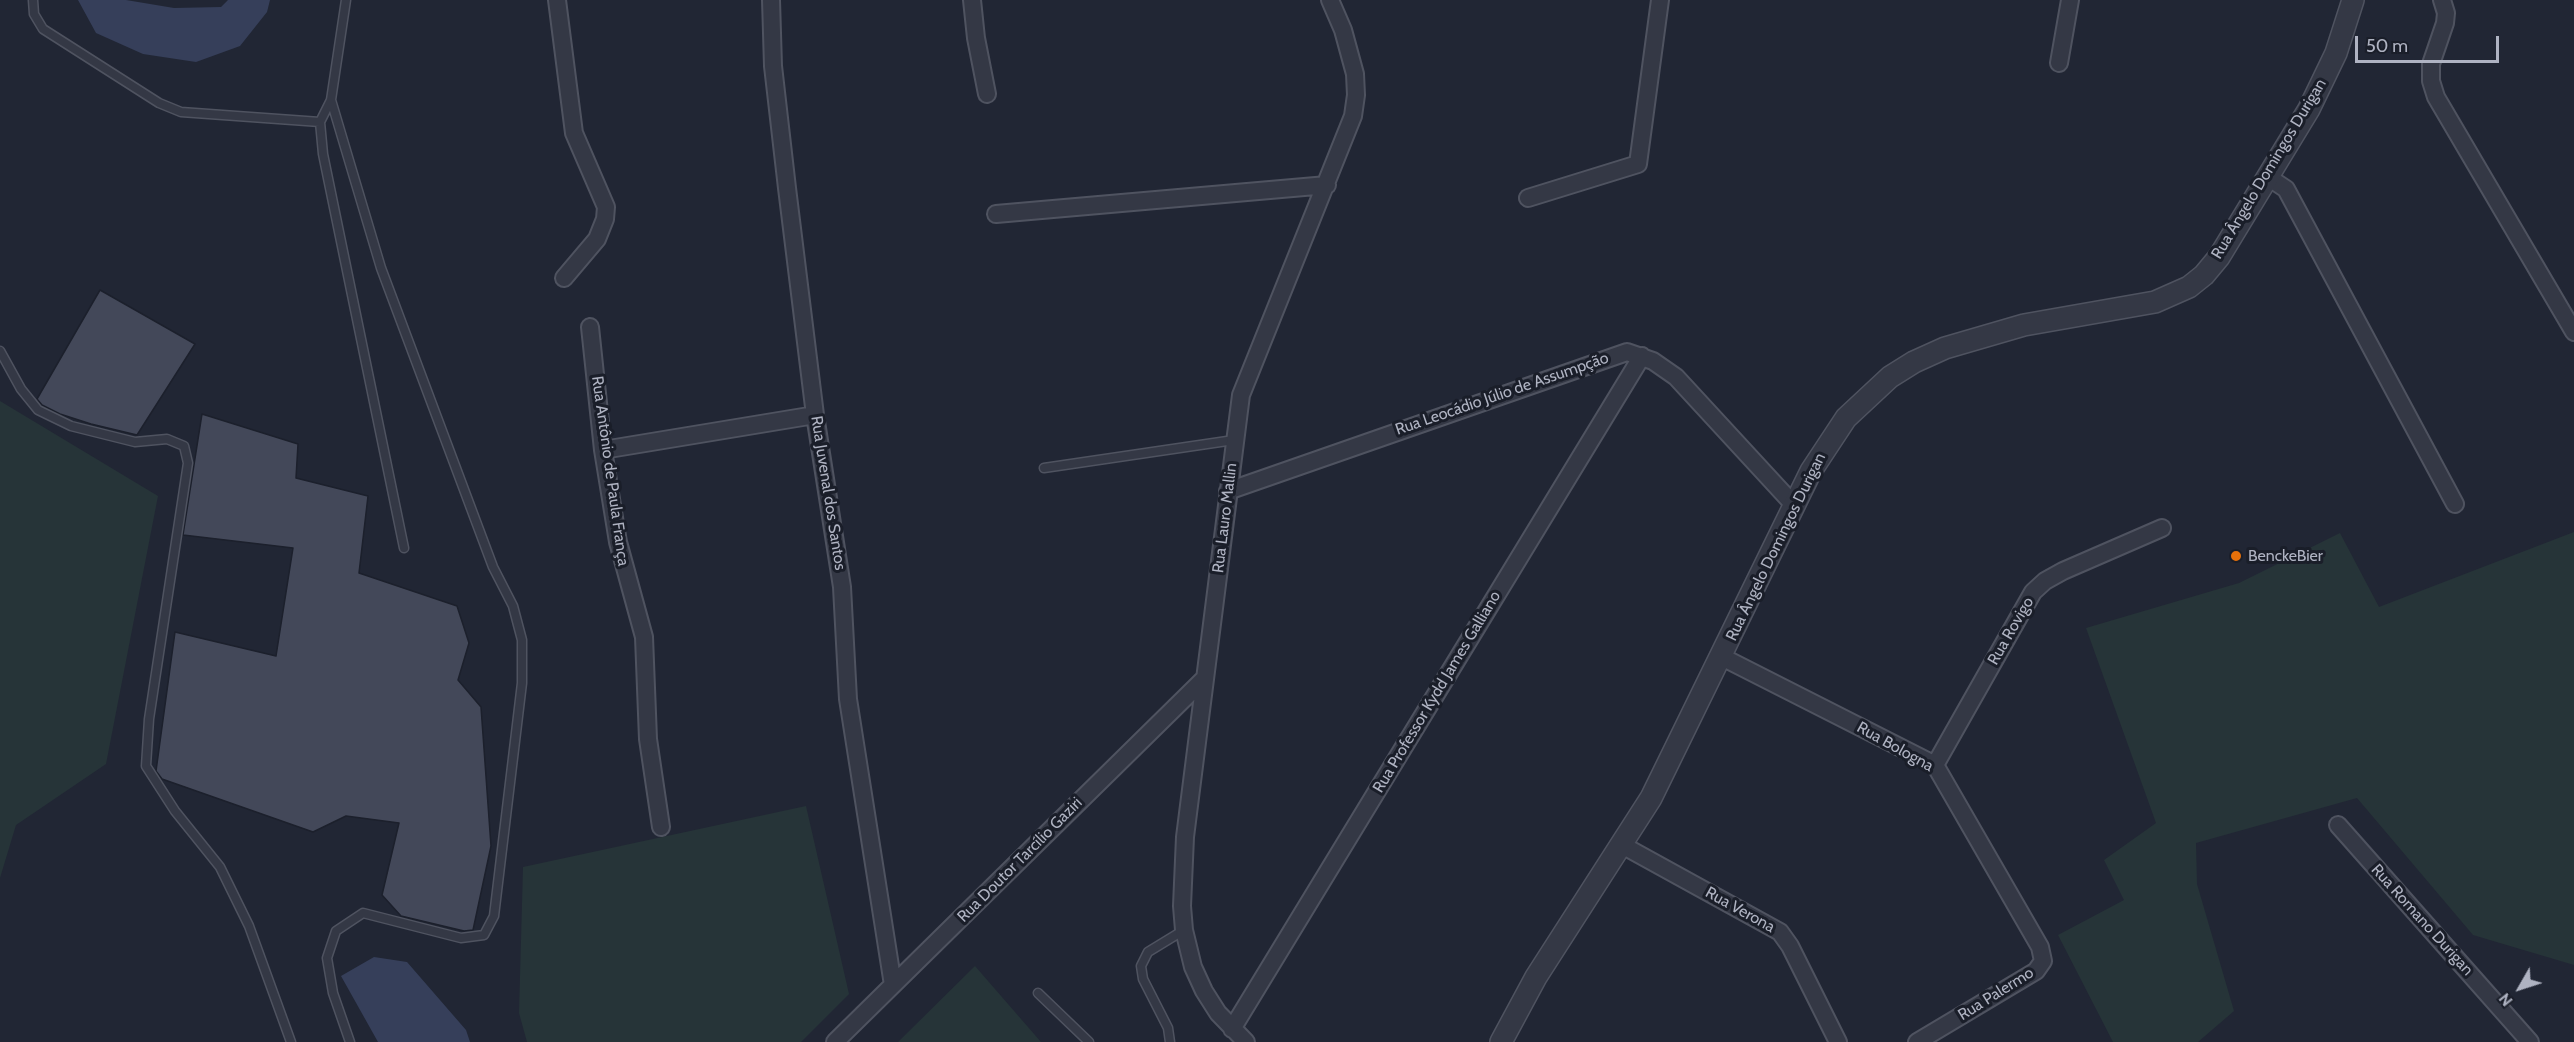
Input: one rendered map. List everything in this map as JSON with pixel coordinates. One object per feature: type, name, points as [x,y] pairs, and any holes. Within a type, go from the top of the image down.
[{"type":"street","points":[[558,0],[574,133],[606,207],[605,219],[597,239],[564,278]]},
{"type":"street","name":"Rua Juvenal dos Santos","points":[[771,0],[773,66],[815,415],[842,587],[845,671],[894,985]]},
{"type":"street","points":[[972,0],[976,38],[987,94]]},
{"type":"street","name":"Rua Lauro Mallin","points":[[1246,1042],[1232,1029],[1204,992],[1193,967],[1182,906],[1185,837],[1241,395],[1347,137],[1353,116],[1356,95],[1350,52],[1330,0]]},
{"type":"street","points":[[1528,198],[1638,164],[1660,0]]},
{"type":"street","points":[[2059,63],[2070,0]]},
{"type":"street","name":"Rua Ângelo Domingos Durigan","points":[[1501,1042],[1536,976],[1622,845],[1668,768],[1794,505],[1816,463],[1846,418],[1890,376],[1914,362],[1981,336],[2043,322],[2155,302],[2175,295],[2204,275],[2268,177],[2324,80],[2336,53],[2353,0]]},
{"type":"street","points":[[2442,0],[2446,13],[2445,23],[2431,64],[2431,81],[2436,97],[2574,332]]},
{"type":"street","points":[[2268,177],[2286,189],[2455,504]]},
{"type":"street","points":[[996,214],[1327,185]]},
{"type":"street","name":"Rua Antônio de Paula França","points":[[590,327],[603,450],[622,560],[644,637],[648,738],[661,828]]},
{"type":"street","name":"Rua Leocádio Júlio de Assumpção","points":[[1228,491],[1627,352],[1642,356],[1665,368],[1676,377],[1794,505]]},
{"type":"street","name":"Rua Professor Kydd James Galliano","points":[[1232,1029],[1642,356]]},
{"type":"street","points":[[603,450],[815,415]]},
{"type":"street","name":"Rua Rovigo","points":[[1935,765],[2033,592],[2044,581],[2062,571],[2162,528]]},
{"type":"street","name":"Rua Bologna","points":[[1722,657],[1935,765],[2040,948],[2043,961]]},
{"type":"street","name":"Rua Doutor Tarcílio Gaziri","points":[[835,1042],[1205,678]]},
{"type":"street","name":"Rua Romano Durigan","points":[[2338,825],[2530,1042]]},
{"type":"street","name":"Rua Verona","points":[[1622,845],[1780,932],[1790,946],[1838,1042]]},
{"type":"street","name":"Rua Palermo","points":[[1917,1042],[2036,971],[2043,961]]},
{"type":"lane","points":[[33,0],[34,14],[43,29],[159,103],[181,112],[320,122]]},
{"type":"lane","points":[[346,0],[331,100],[320,122],[323,154],[404,548]]},
{"type":"lane","points":[[331,100],[381,268],[493,567],[513,606],[522,640],[522,683],[494,916],[484,935],[460,938],[363,913],[336,931],[327,958],[333,993],[350,1042]]},
{"type":"lane","points":[[0,351],[21,389],[38,410],[71,426],[135,442],[167,439],[184,446],[188,463],[149,719],[146,766],[175,812],[220,867],[249,926],[291,1042]]},
{"type":"lane","points":[[1044,468],[1234,440]]},
{"type":"lane","points":[[1170,1042],[1168,1028],[1143,979],[1141,966],[1148,952],[1185,930]]},
{"type":"lane","points":[[1038,993],[1089,1042]]},
{"type":"shaded area","points":[[0,401],[158,496],[106,764],[16,825],[0,878]]},
{"type":"shaded area","points":[[2574,532],[2574,965],[2473,935],[2357,798],[2196,843],[2197,884],[2234,1011],[2198,1042],[2113,1042],[2058,935],[2124,900],[2104,860],[2156,823],[2086,628],[2239,583],[2340,533],[2379,607]]},
{"type":"shaded area","points":[[806,806],[849,994],[801,1042],[527,1042],[519,1013],[523,867]]},
{"type":"shaded area","points":[[975,966],[1041,1042],[898,1042]]},
{"type":"water","points":[[78,0],[126,0],[174,8],[221,7],[228,0],[270,0],[267,12],[240,46],[196,62],[143,54],[96,33]]},
{"type":"water","points":[[374,957],[407,962],[466,1030],[470,1042],[378,1042],[341,976]]},
{"type":"building","points":[[100,290],[195,344],[137,435],[60,414],[42,405],[37,399]]},
{"type":"building","points":[[202,414],[298,444],[296,478],[368,496],[359,573],[457,606],[469,643],[458,680],[481,707],[491,846],[473,930],[464,931],[401,916],[382,895],[399,823],[346,816],[313,832],[162,779],[156,771],[175,632],[276,656],[293,548],[183,535]]},
{"type":"place","name":"BenckeBier","points":[[2236,556]]}]
